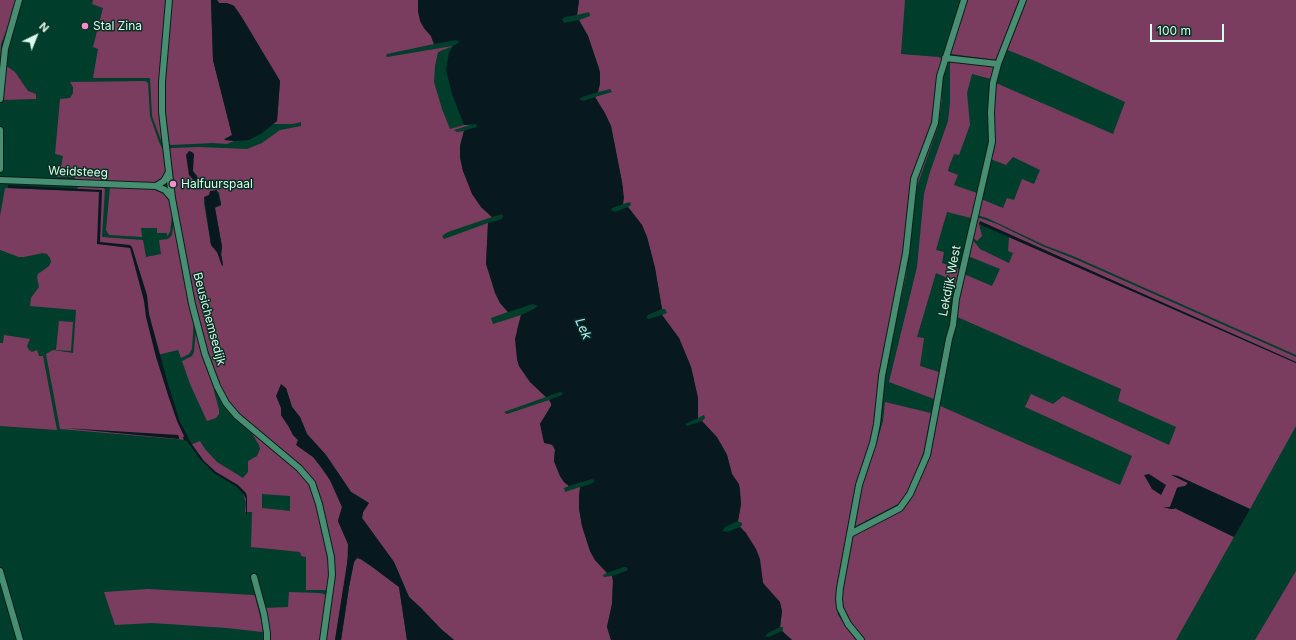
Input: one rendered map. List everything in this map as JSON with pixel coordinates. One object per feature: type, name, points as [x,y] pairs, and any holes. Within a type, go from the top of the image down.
[{"type":"street","points":[[0,99],[5,49],[19,0]]},
{"type":"street","name":"Beusichemsedijk","points":[[169,0],[161,98],[162,119],[170,171],[172,198],[192,304],[205,354],[217,386],[226,403],[237,416],[299,468],[312,483],[314,488],[331,557],[332,575],[323,640]]},
{"type":"street","points":[[861,640],[843,614],[839,600],[840,588],[859,485],[873,443],[877,424],[882,376],[906,253],[914,179],[935,123],[940,76],[964,0]]},
{"type":"street","name":"Lekdijk West","points":[[850,534],[900,508],[910,494],[927,455],[953,325],[956,299],[992,142],[991,112],[993,83],[998,64],[1023,0]]},
{"type":"street","points":[[945,58],[998,64]]},
{"type":"street","points":[[0,130],[0,169]]},
{"type":"street","points":[[156,186],[164,181],[170,171]]},
{"type":"street","name":"Weidsteeg","points":[[0,180],[156,186]]},
{"type":"street","points":[[156,186],[165,190],[172,198]]},
{"type":"street","points":[[0,570],[18,638]]},
{"type":"street","points":[[254,577],[268,633],[267,640]]},
{"type":"shaded area","points":[[0,0],[16,0],[1,44],[0,71]]},
{"type":"shaded area","points":[[93,0],[167,0],[163,143],[152,116],[150,78],[93,78],[98,49],[93,47],[103,8],[92,4]]},
{"type":"shaded area","points":[[170,0],[211,0],[213,60],[232,135],[224,139],[234,141],[227,144],[167,144],[164,120],[164,60]]},
{"type":"shaded area","points":[[217,0],[418,0],[418,11],[424,28],[431,36],[434,44],[387,54],[386,56],[453,46],[438,52],[434,82],[450,129],[470,125],[454,130],[457,132],[464,131],[460,146],[460,157],[463,171],[477,201],[492,217],[448,232],[442,236],[444,239],[488,223],[486,264],[500,303],[508,312],[491,318],[493,324],[521,315],[517,330],[517,359],[519,366],[530,382],[546,397],[504,412],[507,414],[549,400],[551,403],[551,406],[540,424],[555,450],[554,461],[560,476],[569,486],[564,488],[565,492],[580,487],[579,509],[582,526],[590,551],[595,560],[607,573],[603,575],[604,577],[612,576],[612,604],[607,627],[611,640],[454,640],[409,597],[394,562],[362,518],[363,512],[369,503],[351,492],[326,455],[307,434],[300,417],[292,407],[286,388],[281,415],[293,435],[298,440],[297,445],[313,457],[330,480],[342,507],[338,521],[348,544],[347,568],[335,640],[325,640],[334,570],[314,485],[231,406],[218,383],[196,312],[183,252],[169,149],[198,147],[247,149],[262,143],[280,130],[301,126],[301,122],[292,124],[273,124],[277,121],[280,81],[234,6],[219,3]],"holes":[[[219,192],[221,206],[215,208],[222,247],[221,254],[223,265],[217,252],[211,245],[204,203],[205,197]]]},
{"type":"shaded area","points":[[579,0],[905,0],[901,54],[939,57],[942,59],[942,100],[938,127],[916,189],[906,276],[872,439],[856,483],[836,590],[838,615],[856,640],[792,640],[782,631],[783,627],[780,627],[782,611],[763,583],[761,572],[746,533],[740,527],[742,523],[738,521],[741,504],[740,488],[732,474],[727,455],[721,444],[702,421],[705,418],[704,415],[698,418],[698,398],[691,367],[679,338],[662,315],[667,313],[665,309],[662,309],[655,268],[647,237],[642,225],[628,207],[631,205],[630,202],[623,204],[623,188],[611,126],[595,97],[612,92],[610,89],[598,92],[600,78],[599,68],[588,36],[579,20],[590,15],[589,12],[577,15]]},
{"type":"shaded area","points":[[967,0],[1019,0],[996,60],[951,54]]},
{"type":"shaded area","points":[[1024,0],[1296,0],[1296,355],[1073,256],[1044,245],[987,218],[977,215],[981,199],[1003,208],[1007,198],[1014,200],[1022,179],[1034,184],[1040,170],[1013,157],[1006,165],[990,159],[995,138],[993,122],[996,83],[1113,134],[1125,102],[1005,49]]},
{"type":"shaded area","points":[[950,59],[995,65],[991,79],[972,74],[967,93],[970,125],[959,155],[954,154],[948,171],[958,175],[954,185],[977,193],[971,218],[947,212],[936,250],[944,252],[942,263],[959,269],[955,286],[951,284],[952,280],[936,273],[917,337],[924,338],[920,366],[939,372],[934,399],[889,382],[917,267],[924,194],[948,121],[950,103]]},
{"type":"shaded area","points":[[5,65],[15,72],[28,91],[36,94],[36,99],[1,100]]},
{"type":"shaded area","points":[[145,81],[148,83],[150,116],[159,142],[164,149],[168,173],[158,183],[76,180],[74,177],[57,177],[63,156],[55,154],[60,99],[70,98],[73,93],[73,87],[70,82]]},
{"type":"shaded area","points":[[79,186],[105,189],[102,237],[143,240],[146,257],[161,254],[159,240],[168,239],[172,235],[174,219],[194,320],[192,349],[189,354],[181,358],[178,350],[157,355],[166,386],[187,440],[60,429],[46,354],[53,350],[73,353],[76,310],[30,306],[31,298],[39,287],[37,277],[38,274],[49,266],[51,262],[50,258],[47,254],[43,253],[19,257],[0,250],[0,216],[5,188],[88,191],[76,190]]},
{"type":"shaded area","points":[[110,187],[153,189],[164,194],[173,209],[170,232],[168,235],[167,236],[167,233],[157,233],[157,228],[141,228],[142,237],[109,235],[106,230]]},
{"type":"shaded area","points":[[977,217],[997,224],[1042,246],[1075,259],[1296,357],[1296,362],[980,222],[979,224],[982,236],[977,241],[972,237]]},
{"type":"shaded area","points":[[1009,237],[1296,363],[1296,426],[1250,509],[1178,476],[1172,475],[1188,483],[1185,486],[1178,487],[1170,507],[1165,507],[1171,509],[1174,508],[1234,537],[1176,640],[863,640],[842,611],[841,593],[853,536],[902,507],[916,485],[938,405],[1120,485],[1132,456],[1025,407],[1031,394],[1053,404],[1063,396],[1169,445],[1176,427],[1118,401],[1121,389],[955,316],[964,274],[992,286],[1000,269],[968,256],[972,239],[980,249],[1009,263],[1013,253],[1008,251]]},
{"type":"shaded area","points":[[59,321],[73,322],[71,351],[56,350]]},
{"type":"shaded area","points":[[196,328],[213,381],[219,410],[219,414],[216,418],[207,421],[190,384],[182,361],[192,356],[194,352]]},
{"type":"shaded area","points":[[4,335],[30,339],[27,346],[29,350],[32,352],[37,350],[39,356],[43,356],[57,430],[0,426],[0,343],[3,343]]},
{"type":"shaded area","points":[[885,402],[931,413],[924,451],[903,500],[856,526],[854,525],[861,487],[883,421]]},
{"type":"shaded area","points":[[250,430],[301,472],[311,489],[328,552],[330,570],[327,590],[306,590],[306,557],[301,556],[300,552],[251,547],[252,512],[245,512],[246,503],[243,493],[239,488],[208,467],[190,445],[200,441],[217,462],[243,478],[248,472],[248,461],[257,456],[260,449]],"holes":[[[262,494],[290,496],[290,511],[262,508]]]},
{"type":"shaded area","points":[[357,558],[371,566],[399,587],[407,640],[341,640],[349,587],[354,562]]},
{"type":"shaded area","points":[[1296,571],[1296,640],[1255,640]]},
{"type":"shaded area","points":[[148,589],[254,595],[263,630],[262,632],[152,623],[115,625],[104,592]]},
{"type":"shaded area","points":[[289,592],[319,593],[324,594],[327,597],[321,640],[267,640],[263,608],[288,607]]},
{"type":"water","points":[[211,0],[217,0],[219,3],[227,3],[234,6],[280,81],[277,121],[262,133],[249,140],[224,140],[232,135],[213,60]]},
{"type":"water","name":"Lek","points":[[418,0],[579,0],[577,15],[562,19],[564,23],[579,20],[588,36],[600,72],[598,92],[579,99],[583,101],[595,97],[611,126],[624,198],[623,204],[612,208],[611,210],[615,212],[628,207],[642,225],[647,237],[655,268],[662,309],[648,315],[646,318],[649,319],[662,315],[679,338],[691,367],[698,398],[698,418],[685,424],[687,426],[702,421],[717,437],[727,455],[732,474],[739,484],[741,504],[738,521],[725,527],[722,531],[727,532],[740,527],[746,533],[756,549],[760,559],[763,583],[780,602],[782,611],[780,627],[768,633],[765,637],[769,637],[782,631],[792,640],[611,640],[607,627],[612,604],[612,576],[628,569],[624,567],[607,573],[595,560],[590,551],[582,526],[579,496],[580,487],[591,484],[595,481],[592,479],[569,486],[560,476],[554,461],[555,450],[553,445],[544,443],[540,424],[551,406],[549,400],[562,395],[563,393],[560,392],[546,397],[530,382],[519,366],[515,339],[521,315],[538,306],[533,304],[508,312],[500,303],[495,293],[486,264],[488,223],[502,219],[503,216],[502,214],[492,217],[481,207],[472,194],[463,171],[460,157],[460,146],[464,131],[477,127],[476,124],[464,125],[452,94],[446,70],[449,53],[453,46],[460,42],[456,40],[434,44],[431,36],[420,21]]},
{"type":"water","points":[[189,151],[194,154],[193,171],[197,176],[197,184],[189,175],[186,155]]},
{"type":"water","points":[[8,185],[102,190],[100,242],[130,245],[132,247],[147,295],[149,314],[180,422],[191,443],[204,461],[216,472],[238,485],[246,493],[247,515],[246,499],[244,495],[237,487],[214,473],[199,458],[187,441],[183,438],[184,436],[177,421],[156,357],[146,317],[144,301],[130,248],[97,244],[99,192],[8,188]]},
{"type":"water","points":[[217,190],[221,204],[215,208],[222,247],[222,266],[217,252],[211,245],[204,197],[209,195],[210,191]]},
{"type":"water","points":[[980,221],[1296,362],[1296,363],[979,224]]},
{"type":"water","points":[[281,384],[286,388],[292,407],[300,417],[307,434],[326,455],[351,492],[369,503],[363,512],[362,518],[394,562],[409,597],[454,640],[407,640],[399,587],[361,559],[357,558],[354,562],[349,587],[341,640],[335,640],[348,557],[348,544],[338,521],[342,507],[330,480],[313,457],[296,445],[298,440],[293,435],[281,415],[281,408],[276,396]]},
{"type":"water","points":[[64,428],[178,435],[179,439]]},
{"type":"water","points":[[1149,474],[1166,485],[1161,495],[1152,489],[1144,475]]},
{"type":"water","points":[[1171,475],[1178,476],[1250,509],[1234,537],[1175,508],[1171,509],[1163,507],[1170,507],[1177,488],[1185,486],[1188,483]]},
{"type":"place","name":"Stal Zina","points":[[85,26]]},
{"type":"place","name":"Halfuurspaal","points":[[173,184]]}]
